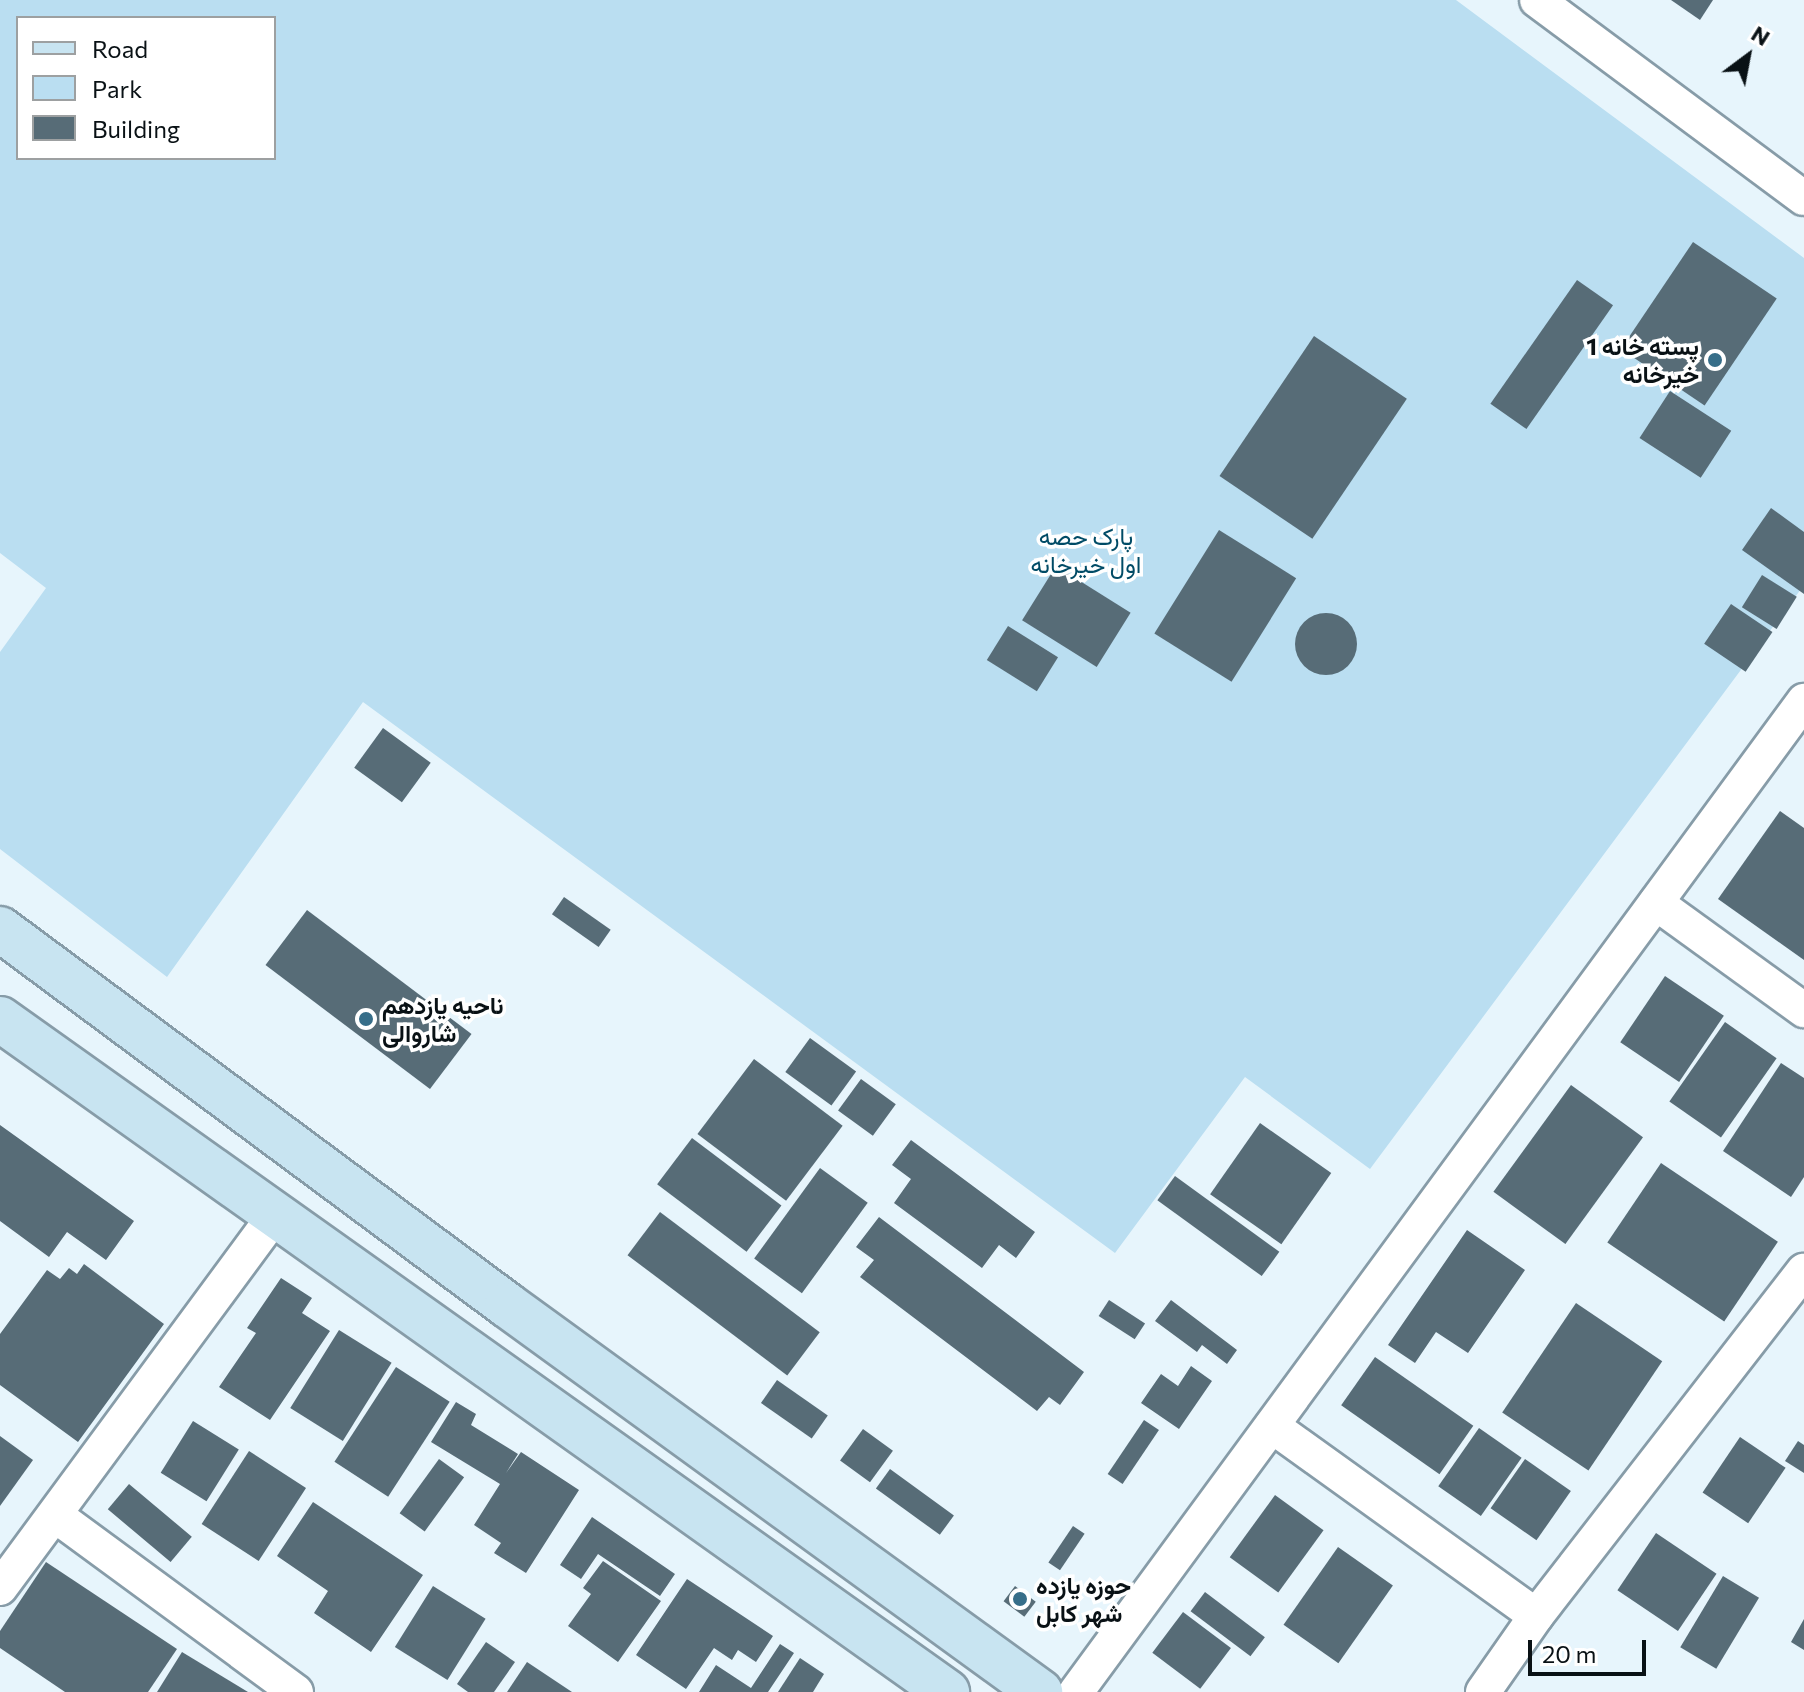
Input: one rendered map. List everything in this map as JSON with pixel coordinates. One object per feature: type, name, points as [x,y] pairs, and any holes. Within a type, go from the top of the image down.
[{"type":"main road","points":[[0,929],[507,1305],[1040,1692]]},
{"type":"main road","points":[[0,1019],[947,1692]]},
{"type":"main road","points":[[471,1356],[507,1305]]},
{"type":"street","points":[[1537,0],[1804,198]]},
{"type":"street","points":[[1076,1692],[1804,701]]},
{"type":"street","points":[[1656,903],[1804,1010]]},
{"type":"street","points":[[0,1588],[275,1215]]},
{"type":"street","points":[[1483,1692],[1536,1616],[1804,1271]]},
{"type":"street","points":[[1272,1426],[1536,1616]]},
{"type":"street","points":[[55,1515],[296,1692]]},
{"type":"green space","name":"پارک حصه اول خیرخانه","points":[[0,0],[1456,0],[1804,258],[1804,585],[1370,1169],[1245,1077],[1115,1253],[363,702],[167,977],[0,849],[0,652],[46,588],[0,553]]},
{"type":"building","points":[[1671,0],[1713,0],[1700,20]]},
{"type":"building","points":[[1693,242],[1777,298],[1705,405],[1621,349]]},
{"type":"building","points":[[1577,280],[1613,305],[1526,429],[1490,404]]},
{"type":"building","points":[[1314,336],[1407,399],[1312,539],[1219,476]]},
{"type":"building","points":[[1670,391],[1731,431],[1701,478],[1640,438]]},
{"type":"building","points":[[1771,508],[1804,532],[1804,594],[1742,550]]},
{"type":"building","points":[[1219,530],[1296,578],[1232,682],[1154,633]]},
{"type":"building","points":[[1056,566],[1131,613],[1097,667],[1022,620]]},
{"type":"building","points":[[1762,575],[1797,597],[1777,629],[1742,607]]},
{"type":"building","points":[[1731,604],[1772,632],[1746,672],[1704,644]]},
{"type":"building","points":[[1326,613],[1338,615],[1348,622],[1355,632],[1355,656],[1348,666],[1338,673],[1326,675],[1314,673],[1304,666],[1297,656],[1295,644],[1297,632],[1304,622],[1314,615]]},
{"type":"building","points":[[1008,626],[1058,657],[1037,691],[987,660]]},
{"type":"building","points":[[383,728],[431,763],[402,802],[354,768]]},
{"type":"building","points":[[1780,811],[1804,828],[1804,960],[1718,899]]},
{"type":"building","points":[[564,897],[611,930],[599,947],[552,914]]},
{"type":"building","points":[[307,910],[472,1034],[430,1089],[265,965]]},
{"type":"building","points":[[1665,976],[1724,1016],[1679,1082],[1620,1042]]},
{"type":"building","points":[[1725,1022],[1777,1058],[1721,1138],[1669,1101]]},
{"type":"building","points":[[810,1038],[856,1072],[831,1105],[785,1072]]},
{"type":"building","points":[[754,1059],[843,1126],[786,1201],[697,1134]]},
{"type":"building","points":[[1781,1063],[1804,1078],[1804,1177],[1791,1197],[1723,1151]]},
{"type":"building","points":[[861,1079],[896,1104],[873,1136],[838,1111]]},
{"type":"building","points":[[1571,1085],[1643,1137],[1565,1244],[1493,1192]]},
{"type":"building","points":[[1260,1123],[1331,1173],[1281,1244],[1210,1194]]},
{"type":"building","points":[[0,1125],[134,1221],[106,1260],[67,1232],[49,1257],[0,1221]]},
{"type":"building","points":[[692,1138],[781,1205],[747,1252],[657,1184]]},
{"type":"building","points":[[911,1140],[1035,1232],[1016,1258],[999,1245],[982,1268],[894,1203],[911,1179],[892,1165]]},
{"type":"building","points":[[1661,1163],[1778,1242],[1724,1321],[1607,1243]]},
{"type":"building","points":[[820,1168],[868,1203],[802,1293],[754,1259]]},
{"type":"building","points":[[1175,1176],[1279,1252],[1262,1276],[1157,1200]]},
{"type":"building","points":[[660,1212],[820,1332],[787,1375],[628,1255]]},
{"type":"building","points":[[879,1217],[1084,1372],[1060,1405],[1049,1397],[1037,1411],[860,1277],[874,1260],[856,1247]]},
{"type":"building","points":[[1467,1230],[1525,1270],[1468,1353],[1436,1332],[1415,1363],[1388,1345]]},
{"type":"building","points":[[84,1264],[164,1324],[78,1442],[0,1385],[0,1334],[47,1270],[60,1279],[69,1268],[77,1274]]},
{"type":"building","points":[[281,1278],[312,1298],[302,1313],[330,1331],[270,1420],[219,1387],[256,1333],[247,1328]]},
{"type":"building","points":[[1109,1300],[1145,1323],[1135,1339],[1099,1316]]},
{"type":"building","points":[[1171,1300],[1237,1350],[1227,1364],[1202,1345],[1197,1352],[1155,1321]]},
{"type":"building","points":[[1576,1303],[1662,1361],[1588,1471],[1502,1412]]},
{"type":"building","points":[[339,1330],[392,1363],[343,1441],[290,1408]]},
{"type":"building","points":[[1375,1357],[1473,1426],[1439,1474],[1341,1405]]},
{"type":"building","points":[[1191,1366],[1212,1381],[1179,1429],[1141,1403],[1161,1374],[1178,1386]]},
{"type":"building","points":[[396,1367],[450,1402],[388,1497],[334,1462]]},
{"type":"building","points":[[777,1380],[828,1416],[812,1438],[761,1403]]},
{"type":"building","points":[[456,1402],[476,1414],[471,1425],[518,1454],[506,1473],[521,1452],[579,1490],[526,1573],[494,1553],[501,1543],[474,1525],[500,1484],[431,1442]]},
{"type":"building","points":[[1144,1420],[1159,1430],[1123,1484],[1108,1474]]},
{"type":"building","points":[[193,1421],[239,1450],[206,1501],[161,1473]]},
{"type":"building","points":[[1479,1428],[1522,1458],[1481,1516],[1438,1486]]},
{"type":"building","points":[[863,1429],[893,1451],[870,1482],[840,1461]]},
{"type":"building","points":[[0,1436],[33,1460],[0,1506]]},
{"type":"building","points":[[1740,1437],[1786,1468],[1748,1523],[1703,1493]]},
{"type":"building","points":[[1798,1441],[1804,1445],[1804,1473],[1785,1461]]},
{"type":"building","points":[[249,1451],[306,1488],[259,1561],[202,1524]]},
{"type":"building","points":[[439,1459],[464,1477],[425,1531],[400,1513]]},
{"type":"building","points":[[1525,1459],[1571,1491],[1536,1540],[1491,1508]]},
{"type":"building","points":[[890,1469],[954,1515],[940,1535],[876,1488]]},
{"type":"building","points":[[129,1484],[192,1537],[171,1562],[108,1509]]},
{"type":"building","points":[[1275,1495],[1324,1530],[1278,1593],[1230,1557]]},
{"type":"building","points":[[313,1502],[423,1575],[371,1652],[314,1613],[328,1591],[277,1556]]},
{"type":"building","points":[[592,1517],[675,1574],[660,1596],[598,1554],[581,1579],[560,1565]]},
{"type":"building","points":[[1073,1526],[1085,1534],[1060,1570],[1048,1562]]},
{"type":"building","points":[[1656,1533],[1717,1574],[1678,1631],[1617,1590]]},
{"type":"building","points":[[1338,1547],[1393,1585],[1338,1663],[1284,1625]]},
{"type":"building","points":[[603,1561],[661,1601],[618,1662],[568,1626],[591,1594],[583,1588]]},
{"type":"building","points":[[46,1562],[177,1649],[148,1692],[65,1692],[0,1648],[0,1631]]},
{"type":"building","points":[[1723,1576],[1759,1598],[1716,1669],[1680,1647]]},
{"type":"building","points":[[687,1579],[773,1636],[756,1662],[738,1650],[732,1660],[714,1648],[686,1689],[636,1655]]},
{"type":"building","points":[[433,1586],[486,1619],[447,1680],[395,1647]]},
{"type":"building","points":[[1015,1586],[1036,1602],[1024,1617],[1004,1601]]},
{"type":"building","points":[[1205,1592],[1265,1637],[1250,1656],[1191,1611]]},
{"type":"building","points":[[1183,1612],[1231,1648],[1200,1689],[1152,1653]]},
{"type":"building","points":[[1804,1619],[1804,1650],[1791,1642]]},
{"type":"building","points":[[486,1642],[515,1662],[494,1692],[468,1692],[457,1684]]},
{"type":"building","points":[[780,1644],[794,1653],[768,1692],[699,1692],[716,1665],[751,1688]]},
{"type":"building","points":[[182,1652],[248,1692],[157,1692]]},
{"type":"building","points":[[800,1658],[824,1674],[813,1692],[778,1692]]},
{"type":"building","points":[[527,1662],[572,1692],[507,1692]]},
{"type":"place","name":"1 پسته خانه خیرخانه","points":[[1715,360]]},
{"type":"place","name":"ناحیه یازدهم شاروالی","points":[[366,1019]]},
{"type":"place","name":"حوزه یازده شهر کابل","points":[[1020,1599]]}]
